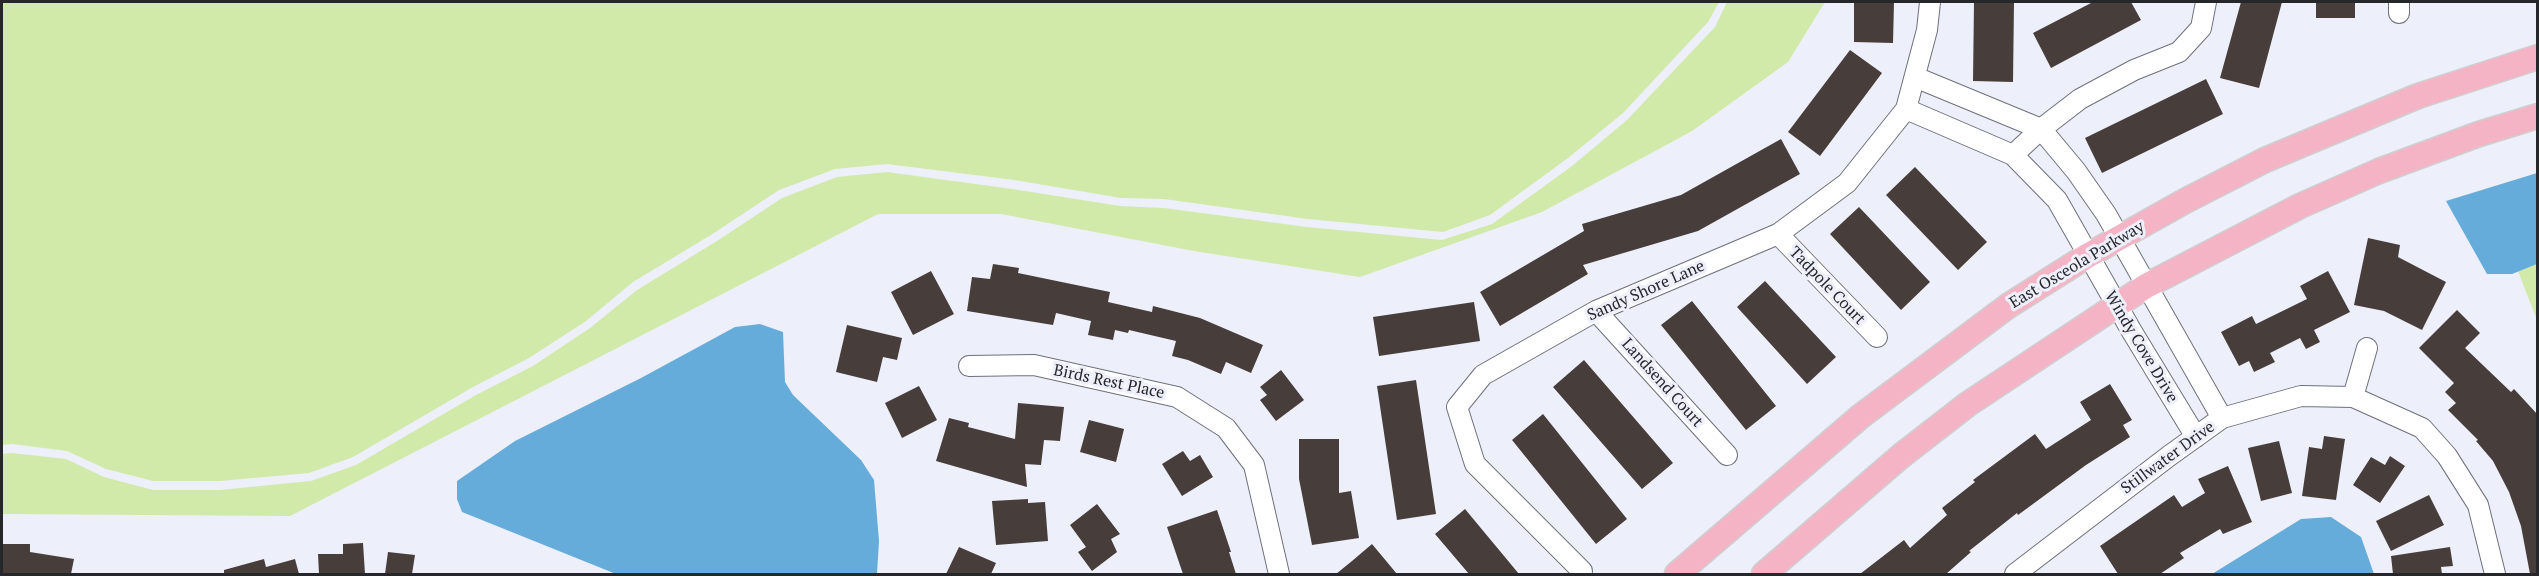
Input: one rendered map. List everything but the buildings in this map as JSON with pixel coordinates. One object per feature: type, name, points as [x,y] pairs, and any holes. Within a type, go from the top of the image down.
[{"type":"main road","name":"East Osceola Parkway","points":[[1677,574],[1861,416],[2008,306],[2087,256],[2265,160],[2418,96],[2538,57]]},
{"type":"main road","points":[[1764,574],[1901,456],[1968,404],[2146,286],[2300,207],[2379,171],[2479,134],[2538,116]]},
{"type":"street","name":"Sandy Shore Lane","points":[[1582,571],[1475,464],[1457,407],[1483,375],[1596,311],[1778,234],[1847,183],[1906,109],[1927,30],[1930,2]]},
{"type":"street","points":[[1906,109],[2013,155],[2041,129],[2080,99],[2134,70],[2179,52],[2201,28],[2206,2]]},
{"type":"street","points":[[1915,77],[2041,129]]},
{"type":"street","name":"Windy Cove Drive","points":[[2041,129],[2076,171],[2106,214],[2222,418]]},
{"type":"street","name":"Windy Cove Drive","points":[[2013,155],[2057,200],[2087,256],[2196,437]]},
{"type":"street","name":"Tadpole Court","points":[[1778,234],[1877,337]]},
{"type":"street","name":"Landsend Court","points":[[1596,311],[1727,455]]},
{"type":"street","points":[[2353,397],[2367,348]]},
{"type":"street","name":"Birds Rest Place","points":[[969,366],[1034,365],[1177,397],[1226,429],[1254,465],[1279,574]]},
{"type":"street","name":"Stillwater Drive","points":[[2015,574],[2222,418],[2301,396],[2353,397],[2422,428],[2447,456],[2478,505],[2495,574]]},
{"type":"green space","points":[[2,2],[1719,2],[1708,22],[1623,113],[1568,158],[1490,215],[1443,232],[1308,219],[1164,199],[1121,198],[1014,180],[887,164],[835,169],[779,190],[633,282],[586,321],[529,358],[473,387],[353,457],[309,473],[220,481],[153,481],[106,469],[67,451],[12,444],[2,445]]},
{"type":"green space","points":[[1727,2],[1825,2],[1788,62],[1692,131],[1542,212],[1360,277],[1194,251],[1001,214],[878,214],[290,516],[2,514],[2,454],[66,459],[104,477],[153,490],[220,490],[311,481],[356,465],[476,395],[533,366],[590,328],[637,290],[782,198],[837,177],[887,172],[1120,206],[1164,208],[1307,227],[1442,240],[1492,224],[1572,166],[1627,120],[1715,27]]},
{"type":"green space","points":[[2537,264],[2537,320],[2518,271]]},
{"type":"water","points":[[2537,173],[2537,264],[2512,274],[2487,274],[2446,201]]},
{"type":"water","points":[[760,324],[783,332],[785,382],[793,395],[861,460],[874,480],[879,541],[877,574],[616,574],[462,512],[457,499],[457,481],[515,441],[641,378],[735,327]]},
{"type":"water","points":[[2331,517],[2361,537],[2374,574],[2212,574],[2301,519]]}]
